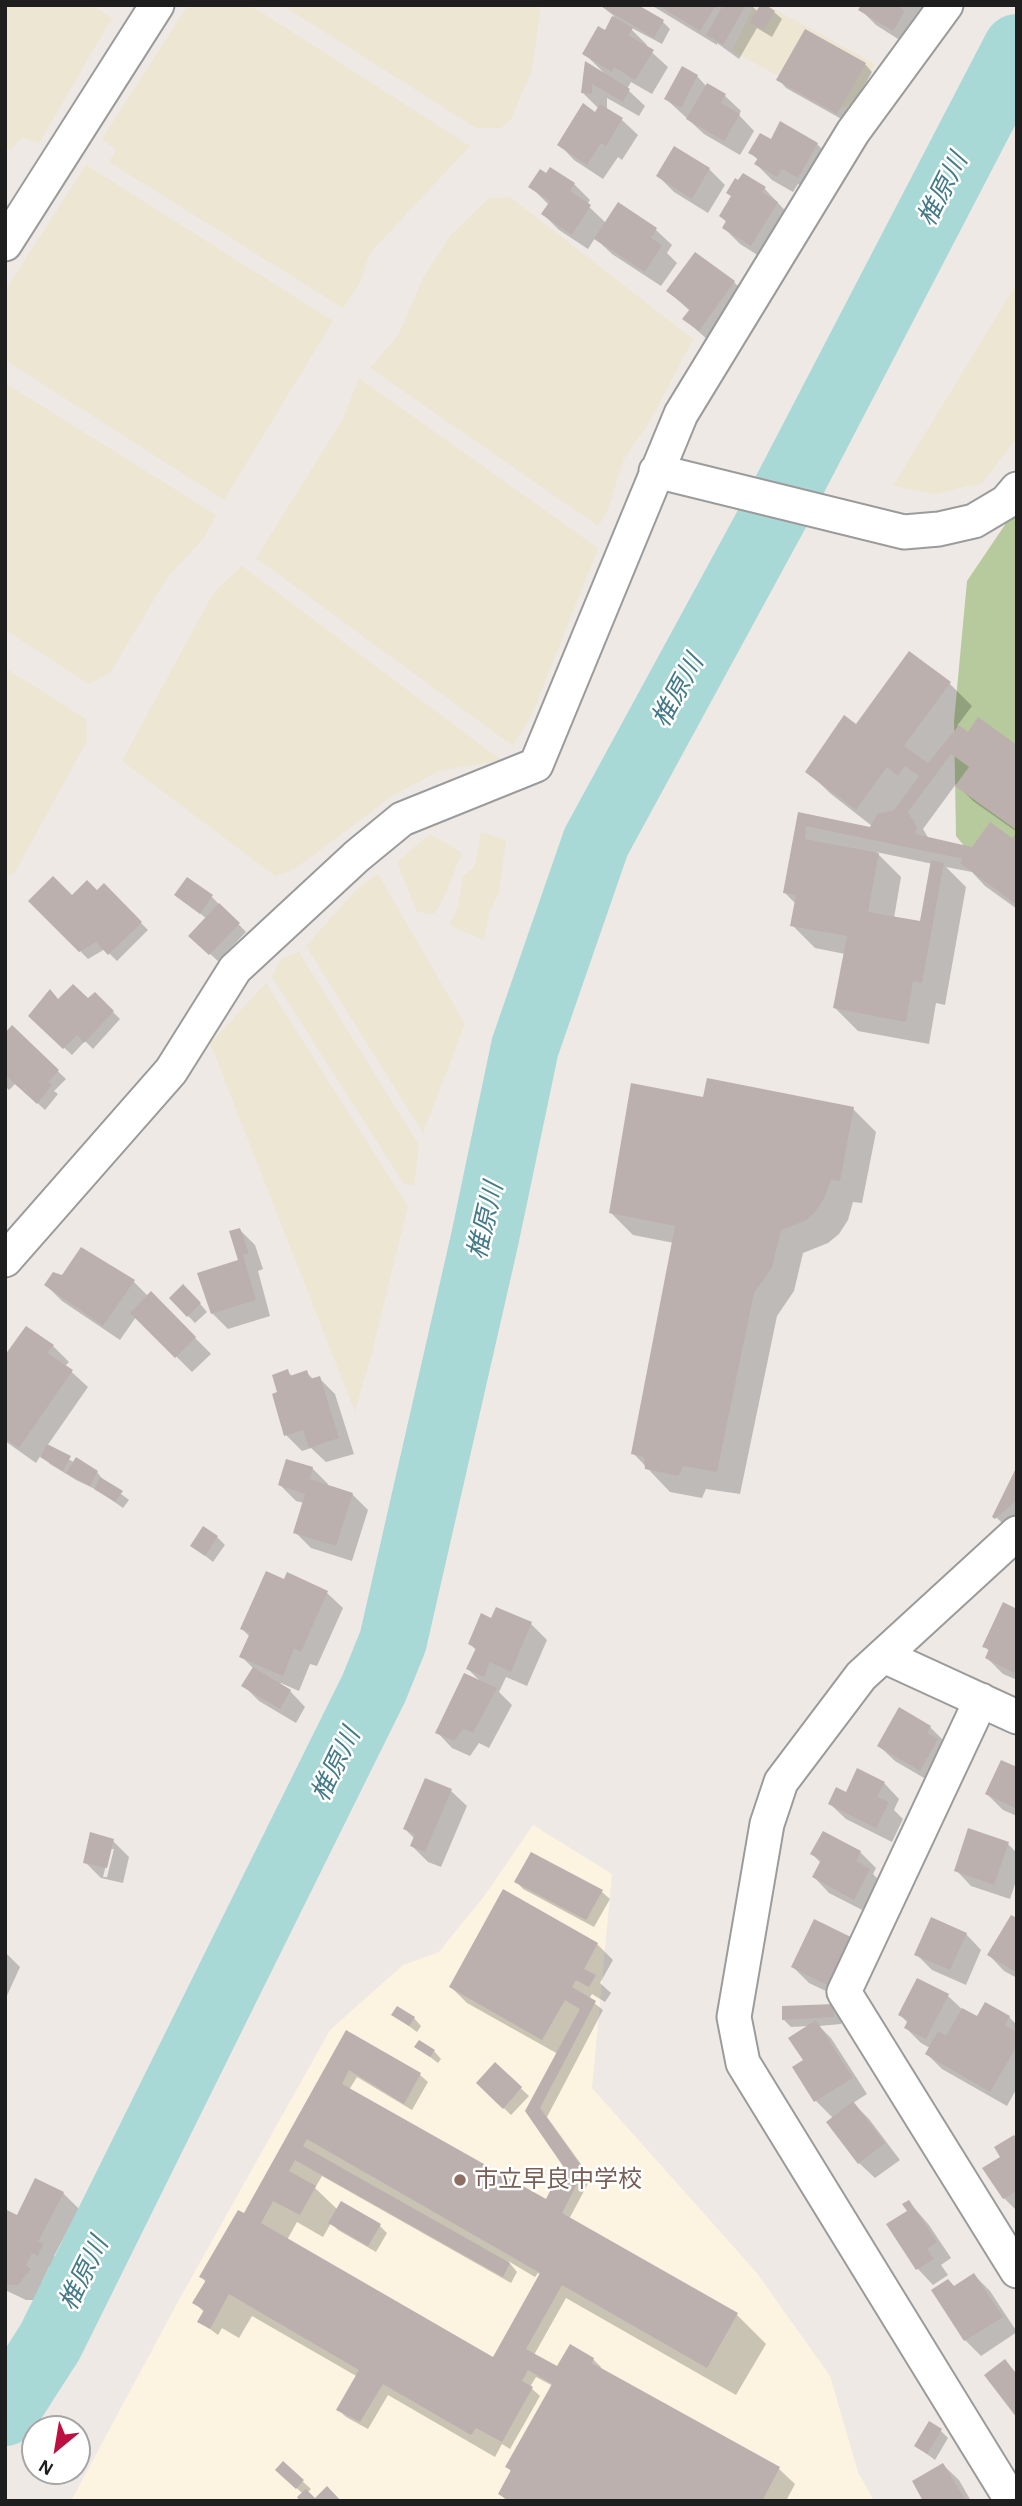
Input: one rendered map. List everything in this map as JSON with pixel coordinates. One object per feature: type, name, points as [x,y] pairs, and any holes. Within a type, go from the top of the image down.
[{"type":"street","points":[[5,244],[156,5]]},
{"type":"street","points":[[5,1260],[172,1071],[235,970],[255,950],[357,856],[402,819],[536,765],[681,414],[853,132],[946,5]]},
{"type":"street","points":[[656,471],[904,531],[939,529],[975,521],[1006,502],[1017,489]]},
{"type":"street","points":[[1012,2501],[743,2063],[734,2017],[767,1824],[781,1782],[861,1676],[1017,1533]]},
{"type":"street","points":[[884,1656],[1017,1717]]},
{"type":"street","points":[[981,1700],[844,1992],[1017,2271]]},
{"type":"shaded area","points":[[5,5],[92,5],[112,18],[39,143],[22,137],[11,150],[5,147]]},
{"type":"shaded area","points":[[188,5],[250,5],[470,146],[370,253],[361,281],[343,308],[109,162],[116,150],[102,139]]},
{"type":"shaded area","points":[[282,5],[541,5],[532,70],[511,119],[501,128],[476,128]]},
{"type":"shaded area","points":[[754,5],[767,5],[875,64],[853,106],[839,108],[732,51]]},
{"type":"shaded area","points":[[86,165],[333,321],[224,500],[5,360],[5,291]]},
{"type":"shaded area","points":[[510,197],[693,339],[649,423],[624,459],[607,512],[598,526],[370,368],[399,334],[424,276],[451,235],[488,199]]},
{"type":"shaded area","points":[[1017,283],[1017,438],[982,483],[936,494],[893,486]]},
{"type":"shaded area","points":[[359,378],[598,548],[534,710],[513,746],[256,558],[343,419]]},
{"type":"shaded area","points":[[5,383],[216,515],[204,538],[167,578],[110,673],[89,684],[5,630]]},
{"type":"shaded area","points":[[242,566],[501,760],[439,771],[392,796],[291,871],[275,876],[122,761],[214,592]]},
{"type":"shaded area","points":[[5,668],[86,719],[87,741],[15,872],[5,878]]},
{"type":"shaded area","points":[[481,832],[506,840],[499,893],[489,913],[484,940],[449,925],[458,908],[463,876],[475,866]]},
{"type":"shaded area","points":[[430,834],[462,853],[440,906],[433,914],[417,912],[397,862]]},
{"type":"shaded area","points":[[378,874],[465,1024],[423,1133],[306,946],[356,890]]},
{"type":"shaded area","points":[[299,952],[419,1145],[414,1185],[404,1184],[272,977],[281,959]]},
{"type":"shaded area","points":[[266,983],[408,1206],[355,1412],[210,1043]]},
{"type":"shaded area","name":"市立早良中学校","points":[[533,1825],[612,1874],[592,2088],[757,2273],[830,2376],[858,2472],[874,2501],[71,2501],[80,2485],[91,2485],[91,2464],[330,2030],[403,1965],[439,1952],[485,1895]]},
{"type":"green space","points":[[1017,507],[1017,894],[992,880],[956,836],[954,721],[967,581]]},
{"type":"building","points":[[599,5],[638,5],[664,20],[654,38]]},
{"type":"building","points":[[658,5],[716,5],[700,31]]},
{"type":"building","points":[[723,5],[746,5],[723,45],[706,35]]},
{"type":"building","points":[[760,5],[766,5],[775,11],[764,30],[750,23]]},
{"type":"building","points":[[861,5],[902,5],[900,8],[905,11],[893,31],[858,10]]},
{"type":"building","points":[[612,16],[633,28],[628,35],[654,50],[635,80],[614,67],[612,72],[582,54],[598,26],[605,30]]},
{"type":"building","points":[[805,29],[866,63],[837,114],[776,80]]},
{"type":"building","points":[[585,61],[630,89],[623,102],[592,84],[592,94],[581,93]]},
{"type":"building","points":[[682,66],[698,75],[681,108],[664,99]]},
{"type":"building","points":[[707,83],[726,94],[721,103],[740,114],[724,141],[686,119]]},
{"type":"building","points":[[583,103],[595,112],[600,104],[623,118],[606,146],[601,143],[587,165],[557,145]]},
{"type":"building","points":[[780,121],[818,143],[798,178],[782,169],[777,177],[754,164],[758,158],[748,153],[760,133],[771,139]]},
{"type":"building","points":[[674,146],[710,168],[692,199],[656,176]]},
{"type":"building","points":[[550,167],[575,183],[570,191],[591,205],[572,235],[541,214],[550,201],[528,187],[540,169],[546,173]]},
{"type":"building","points":[[743,173],[766,187],[762,192],[778,202],[751,246],[722,228],[726,221],[719,216],[731,196],[726,193],[735,178],[738,180]]},
{"type":"building","points":[[618,202],[657,228],[651,238],[662,245],[645,272],[594,239]]},
{"type":"building","points":[[695,252],[735,281],[699,331],[682,319],[690,309],[666,291]]},
{"type":"building","points":[[909,651],[951,682],[904,746],[928,763],[959,725],[968,732],[978,717],[1017,745],[1015,829],[955,786],[969,767],[951,754],[908,812],[917,827],[915,834],[972,847],[990,822],[1012,838],[1017,832],[1017,905],[960,863],[963,859],[806,826],[805,839],[879,853],[868,912],[920,921],[931,860],[944,863],[922,983],[913,981],[906,1022],[833,1008],[847,936],[790,926],[796,895],[783,893],[798,812],[870,827],[877,814],[894,810],[919,776],[905,766],[898,776],[887,767],[856,810],[805,772],[844,715],[856,724]]},
{"type":"building","points":[[53,876],[72,895],[87,880],[97,890],[104,883],[142,922],[108,955],[96,942],[79,952],[28,901]]},
{"type":"building","points":[[187,877],[213,895],[200,914],[174,895]]},
{"type":"building","points":[[219,903],[240,923],[209,955],[188,936]]},
{"type":"building","points":[[73,984],[88,998],[95,992],[114,1011],[84,1043],[77,1035],[63,1049],[28,1016],[50,989],[58,999]]},
{"type":"building","points":[[12,1025],[59,1070],[48,1082],[52,1085],[37,1104],[7,1077],[5,1079],[5,1033]]},
{"type":"building","points":[[707,1078],[854,1107],[840,1181],[831,1180],[825,1197],[805,1221],[781,1230],[772,1268],[754,1293],[717,1472],[683,1466],[679,1476],[645,1469],[644,1457],[631,1454],[675,1226],[609,1213],[631,1083],[703,1097]]},
{"type":"building","points":[[240,1228],[249,1254],[243,1255],[256,1300],[211,1314],[197,1273],[238,1260],[229,1231]]},
{"type":"building","points":[[81,1247],[135,1280],[103,1326],[44,1285],[53,1272],[62,1275]]},
{"type":"building","points":[[183,1284],[201,1303],[187,1317],[169,1298]]},
{"type":"building","points":[[151,1291],[196,1337],[175,1358],[130,1313]]},
{"type":"building","points":[[26,1326],[54,1345],[47,1353],[73,1370],[19,1448],[5,1438],[5,1355]]},
{"type":"building","points":[[288,1369],[290,1376],[307,1370],[310,1379],[320,1376],[339,1438],[309,1448],[303,1430],[284,1436],[272,1394],[277,1392],[272,1375]]},
{"type":"building","points":[[47,1444],[71,1456],[63,1471],[40,1457]]},
{"type":"building","points":[[76,1457],[98,1471],[90,1486],[66,1473]]},
{"type":"building","points":[[286,1459],[313,1467],[310,1479],[353,1493],[336,1546],[293,1533],[305,1494],[278,1485]]},
{"type":"building","points":[[1017,1466],[1017,1500],[995,1519],[992,1517]]},
{"type":"building","points":[[100,1477],[123,1491],[115,1502],[94,1489]]},
{"type":"building","points":[[203,1526],[218,1536],[205,1556],[190,1546]]},
{"type":"building","points":[[266,1571],[284,1579],[287,1572],[328,1591],[301,1652],[294,1649],[283,1676],[239,1657],[250,1633],[240,1629]]},
{"type":"building","points":[[1003,1602],[1017,1609],[1017,1668],[1014,1673],[985,1658],[989,1649],[982,1647]]},
{"type":"building","points":[[496,1607],[532,1622],[511,1672],[490,1662],[484,1677],[466,1669],[476,1648],[468,1644],[481,1613],[491,1618]]},
{"type":"building","points":[[253,1667],[291,1690],[280,1709],[241,1686]]},
{"type":"building","points":[[464,1673],[497,1688],[473,1733],[463,1729],[454,1741],[435,1733]]},
{"type":"building","points":[[899,1707],[931,1726],[927,1733],[938,1739],[920,1771],[877,1746]]},
{"type":"building","points":[[1001,1760],[1017,1767],[1017,1809],[985,1794]]},
{"type":"building","points":[[857,1768],[885,1782],[877,1797],[889,1802],[876,1828],[828,1804],[836,1787],[846,1792]]},
{"type":"building","points":[[425,1778],[452,1789],[425,1852],[410,1846],[415,1834],[403,1829]]},
{"type":"building","points":[[968,1828],[1009,1842],[994,1885],[954,1871]]},
{"type":"building","points":[[823,1831],[861,1851],[856,1861],[870,1869],[854,1900],[812,1877],[821,1860],[810,1854]]},
{"type":"building","points":[[90,1832],[114,1839],[107,1868],[83,1863]]},
{"type":"building","points":[[531,1852],[603,1890],[586,1920],[514,1882]]},
{"type":"building","points":[[503,1889],[598,1943],[584,1969],[596,1975],[589,1987],[576,1980],[572,1987],[596,2001],[540,2108],[584,2170],[562,2213],[738,2313],[707,2368],[562,2285],[526,2349],[557,2366],[570,2344],[594,2358],[592,2363],[780,2467],[762,2501],[510,2501],[498,2494],[511,2470],[505,2467],[552,2384],[528,2370],[522,2381],[533,2387],[502,2442],[476,2428],[471,2435],[383,2384],[360,2422],[336,2410],[359,2370],[229,2294],[210,2329],[197,2322],[204,2310],[192,2303],[206,2280],[199,2277],[238,2210],[244,2213],[346,2030],[421,2073],[404,2104],[349,2070],[342,2084],[546,2199],[563,2166],[525,2111],[580,2009],[565,2000],[542,2040],[449,1987]],"holes":[[[307,2139],[540,2273],[493,2357],[261,2223],[273,2201],[300,2215],[316,2186],[289,2171],[295,2160],[503,2277],[510,2263],[303,2146]]]},
{"type":"building","points":[[1011,1915],[1017,1918],[1017,1973],[987,1955]]},
{"type":"building","points":[[931,1917],[967,1933],[950,1970],[914,1955]]},
{"type":"building","points":[[814,1919],[861,1942],[837,1990],[791,1967]]},
{"type":"building","points":[[917,1978],[949,1994],[926,2039],[904,2028],[908,2020],[898,2015]]},
{"type":"building","points":[[985,2002],[1010,2016],[1005,2025],[1017,2032],[1017,2046],[990,2092],[925,2054],[938,2031],[946,2036],[962,2008],[977,2016]]},
{"type":"building","points":[[834,2004],[834,2017],[782,2020],[782,2006]]},
{"type":"building","points":[[397,2006],[415,2017],[409,2026],[391,2015]]},
{"type":"building","points":[[816,2020],[853,2078],[814,2102],[792,2067],[803,2060],[788,2038]]},
{"type":"building","points":[[419,2040],[435,2050],[430,2057],[414,2047]]},
{"type":"building","points":[[495,2062],[522,2087],[503,2109],[476,2083]]},
{"type":"building","points":[[853,2101],[885,2143],[858,2164],[826,2122]]},
{"type":"building","points":[[1014,2135],[1017,2139],[1017,2191],[1003,2199],[982,2168],[1000,2157],[994,2147]]},
{"type":"building","points":[[35,2178],[64,2192],[38,2242],[44,2243],[38,2256],[32,2253],[26,2265],[31,2269],[18,2285],[9,2285],[5,2283],[5,2209],[17,2215]]},
{"type":"building","points":[[909,2200],[937,2242],[927,2249],[934,2259],[916,2270],[886,2224],[907,2211],[902,2204]]},
{"type":"building","points":[[341,2201],[381,2224],[368,2246],[328,2223]]},
{"type":"building","points":[[974,2273],[1003,2317],[964,2341],[931,2290],[948,2279],[954,2286]]},
{"type":"building","points":[[1005,2359],[1015,2372],[1017,2370],[1017,2418],[984,2375]]},
{"type":"building","points":[[929,2421],[942,2429],[927,2454],[914,2446]]},
{"type":"building","points":[[283,2461],[304,2480],[296,2489],[275,2470]]},
{"type":"building","points":[[943,2463],[966,2501],[923,2501],[912,2481]]},
{"type":"building","points":[[327,2486],[341,2501],[300,2501],[297,2497],[306,2489],[315,2498]]},
{"type":"waterway","name":"椎原川","points":[[5,2412],[50,2342],[374,1688],[393,1641],[485,1238],[525,1047],[596,842],[774,515],[1017,48]]},
{"type":"place","name":"市立早良中学校","points":[[460,2180]]}]
